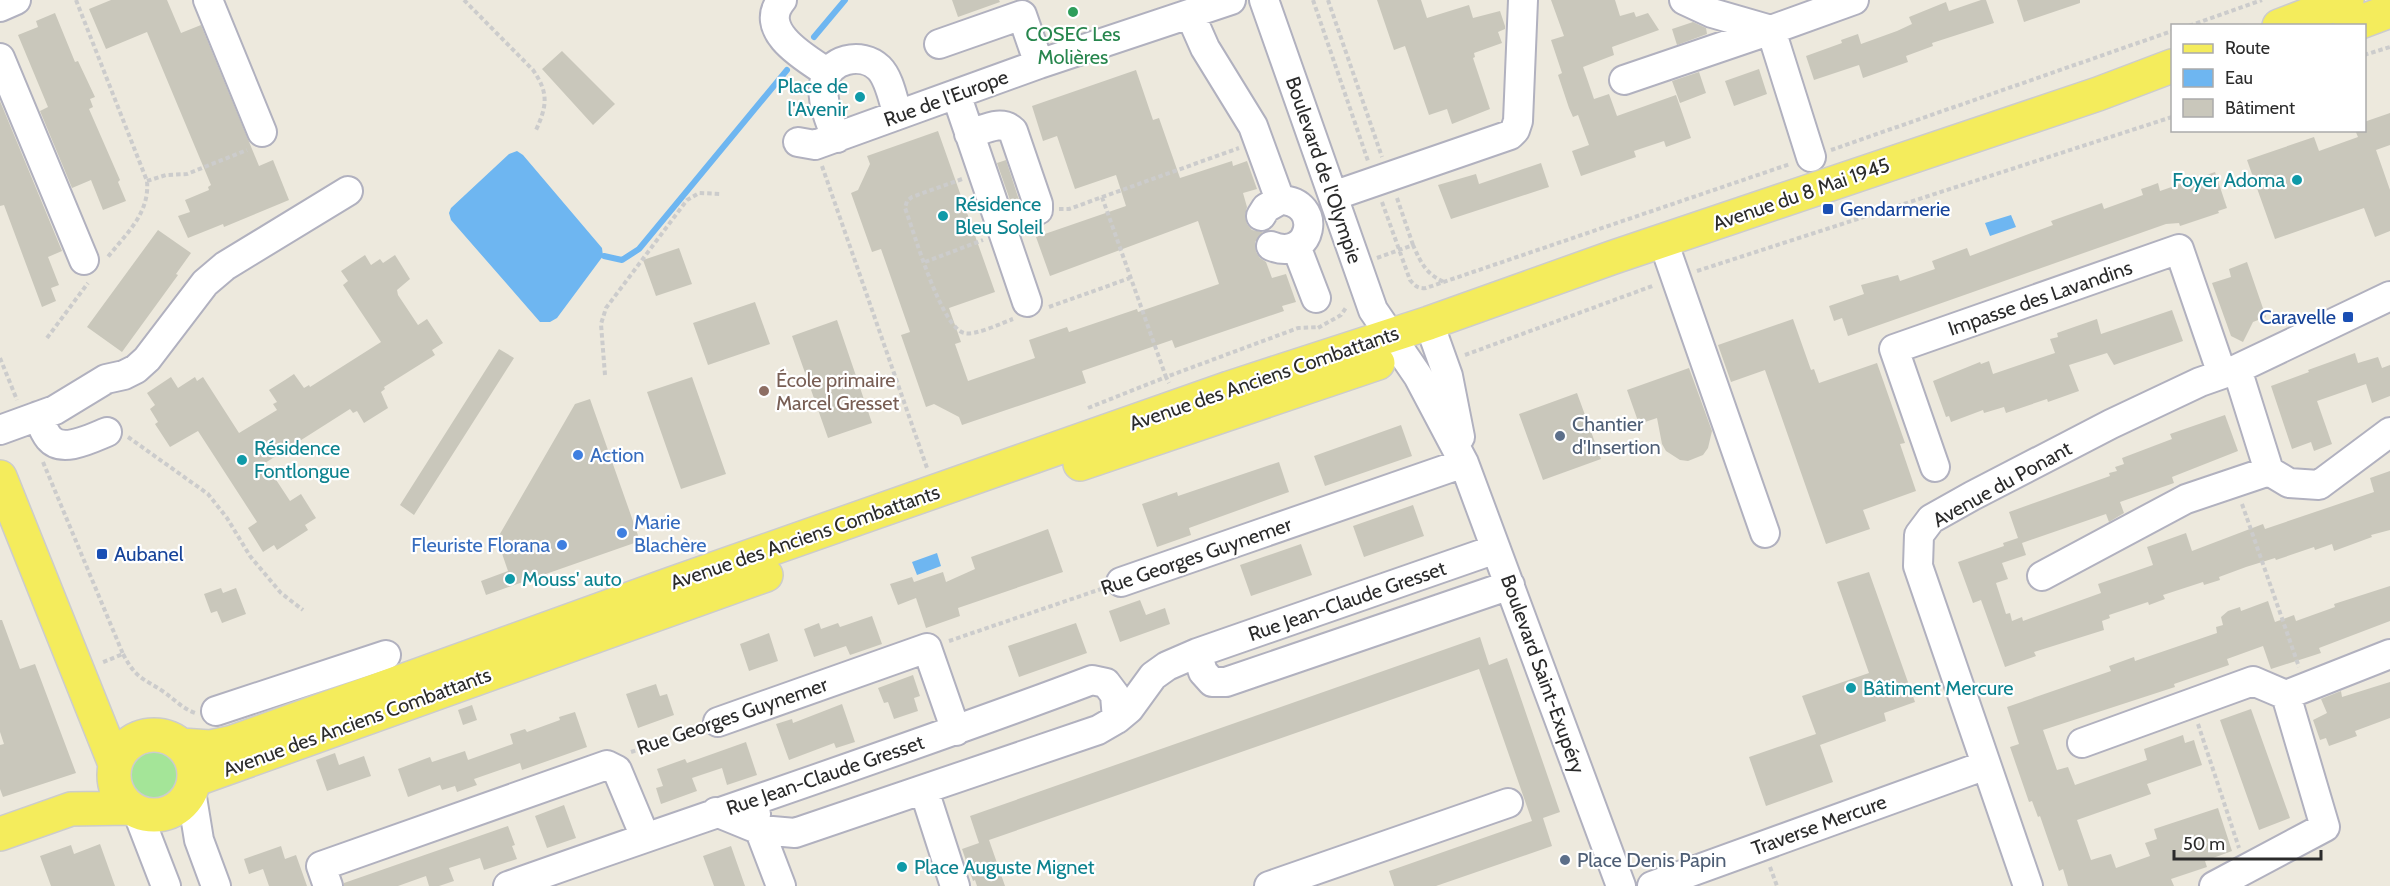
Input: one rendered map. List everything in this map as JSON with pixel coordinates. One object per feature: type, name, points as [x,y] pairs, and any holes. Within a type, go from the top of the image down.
[{"type":"main road","points":[[2284,24],[2347,0]]},
{"type":"main road","points":[[2355,24],[2390,11]]},
{"type":"main road","name":"Avenue du 8 Mai 1945","points":[[1443,341],[1614,257],[1669,260],[1731,218],[2098,94],[2171,66]]},
{"type":"main road","name":"Avenue du 8 Mai 1945","points":[[1443,341],[1669,260],[1828,209],[2171,88]]},
{"type":"main road","name":"Avenue des Anciens Combattants","points":[[181,745],[210,747],[233,742],[660,588],[1229,388],[1397,345],[1443,341]]},
{"type":"main road","name":"Avenue des Anciens Combattants","points":[[193,786],[1397,345]]},
{"type":"main road","points":[[0,477],[89,682],[111,720],[129,730],[171,738],[189,755],[194,767],[193,786],[175,811],[162,815],[149,815],[134,810],[71,809],[0,834]]},
{"type":"main road","points":[[89,682],[114,768],[115,786],[121,798],[134,810]]},
{"type":"main road","points":[[71,809],[114,768],[120,752],[127,744],[146,735]]},
{"type":"street","points":[[0,7],[16,0]]},
{"type":"street","points":[[208,0],[262,132]]},
{"type":"street","points":[[782,0],[775,14],[777,28],[783,39],[799,54],[828,72]]},
{"type":"street","name":"Boulevard de l'Olympie","points":[[1264,0],[1374,310],[1397,345]]},
{"type":"street","points":[[1333,196],[1510,135],[1515,130],[1518,121],[1523,0]]},
{"type":"street","points":[[1684,0],[1712,13],[1771,30]]},
{"type":"street","points":[[1624,80],[1854,0]]},
{"type":"street","points":[[1212,5],[1205,48],[1253,126],[1259,141],[1271,208],[1297,204],[1307,215],[1308,231],[1305,238],[1284,246],[1316,298]]},
{"type":"street","name":"Rue de l'Europe","points":[[817,142],[1212,5]]},
{"type":"street","points":[[939,44],[1022,15],[1039,64]]},
{"type":"street","points":[[1771,30],[1811,157]]},
{"type":"street","points":[[0,58],[94,266]]},
{"type":"street","points":[[817,142],[831,124],[824,96],[824,82],[828,72],[846,60],[857,58],[879,67],[898,115]]},
{"type":"street","points":[[956,94],[1027,302]]},
{"type":"street","points":[[969,134],[1001,124],[1013,131],[1038,204],[1038,210],[1003,229]]},
{"type":"street","points":[[21,422],[55,410],[106,379],[124,375],[136,369],[147,359],[204,284],[225,266],[348,191]]},
{"type":"street","points":[[1614,257],[1631,241],[1717,214],[1731,218]]},
{"type":"street","name":"Impasse des Lavandins","points":[[1935,467],[1894,349],[2179,249],[2229,371]]},
{"type":"street","points":[[1669,260],[1766,533]]},
{"type":"street","name":"Avenue du Ponant","points":[[2028,886],[1918,566],[1919,535],[1931,519],[2111,424],[2390,296]]},
{"type":"street","name":"Boulevard Saint-Exupéry","points":[[1443,341],[1464,463]]},
{"type":"street","name":"Boulevard Saint-Exupéry","points":[[1397,345],[1418,376],[1464,463],[1622,886]]},
{"type":"street","points":[[2229,371],[2269,471],[2289,483],[2319,486],[2390,432]]},
{"type":"street","points":[[21,422],[60,445],[74,443],[107,432]]},
{"type":"street","name":"Rue Georges Guynemer","points":[[1121,582],[1464,463]]},
{"type":"street","points":[[2042,576],[2186,499],[2269,471]]},
{"type":"street","name":"Rue Jean-Claude Gresset","points":[[716,812],[760,830],[795,832],[924,790],[1098,730],[1129,709],[1153,676],[1167,666],[1197,653],[1496,549]]},
{"type":"street","points":[[1197,653],[1203,672],[1212,682],[1226,682],[1510,585]]},
{"type":"street","points":[[927,648],[956,731]]},
{"type":"street","name":"Rue Georges Guynemer","points":[[718,722],[927,648]]},
{"type":"street","points":[[2082,744],[2253,681],[2296,691],[2390,654]]},
{"type":"street","points":[[216,711],[386,655]]},
{"type":"street","name":"Rue Jean-Claude Gresset","points":[[508,886],[716,812],[956,731],[1092,680],[1106,683],[1115,695],[1117,719]]},
{"type":"street","points":[[2214,886],[2325,827],[2296,691]]},
{"type":"street","points":[[328,886],[321,866],[607,765]]},
{"type":"street","name":"Rue Georges Guynemer","points":[[607,765],[616,770],[645,837]]},
{"type":"street","name":"Traverse Mercure","points":[[1670,883],[1986,765]]},
{"type":"street","points":[[193,786],[199,840],[216,886]]},
{"type":"street","points":[[924,790],[955,886]]},
{"type":"street","points":[[763,796],[755,818],[781,886]]},
{"type":"street","points":[[1288,883],[1508,803]]},
{"type":"street","points":[[134,810],[166,886]]},
{"type":"path","points":[[47,338],[94,266],[144,209],[148,194],[147,181],[76,0]]},
{"type":"path","points":[[464,0],[540,81],[545,98],[544,111],[536,130]]},
{"type":"path","points":[[1328,0],[1382,179],[1422,266],[1432,277],[1444,283],[1474,273]]},
{"type":"path","points":[[2195,24],[2262,0]]},
{"type":"path","points":[[2366,54],[2390,47]]},
{"type":"path","points":[[1443,341],[1669,260],[2171,117]]},
{"type":"path","points":[[147,181],[166,175],[187,174],[257,147],[263,141],[262,132]]},
{"type":"path","points":[[1038,210],[1069,209],[1259,141]]},
{"type":"path","points":[[817,142],[928,471]]},
{"type":"path","points":[[983,172],[912,197],[907,201],[905,208],[942,310],[955,328],[964,334],[973,333],[1020,317],[1027,302],[1044,308],[1130,278]]},
{"type":"path","points":[[605,375],[601,324],[606,308],[687,201],[699,193],[721,194]]},
{"type":"path","points":[[1102,197],[1166,377],[1298,328],[1320,327]]},
{"type":"path","points":[[925,262],[1003,229]]},
{"type":"path","points":[[1400,250],[1413,245]]},
{"type":"path","points":[[0,358],[21,422],[131,668],[142,680],[164,692],[182,708],[195,714],[216,711]]},
{"type":"path","points":[[107,432],[129,437],[208,494],[227,518],[250,556],[281,593],[303,610]]},
{"type":"path","points":[[2234,483],[2296,691]]},
{"type":"path","name":"Rue Georges Guynemer","points":[[927,648],[1121,582]]},
{"type":"path","points":[[89,682],[123,654]]},
{"type":"path","points":[[2191,704],[2246,869]]},
{"type":"path","name":"Rue Georges Guynemer","points":[[607,765],[623,755],[718,722]]},
{"type":"green space","points":[[153,748],[163,750],[171,756],[177,764],[179,774],[177,784],[171,792],[163,798],[153,800],[143,798],[135,792],[129,784],[127,774],[129,764],[135,756],[143,750]]},
{"type":"water","points":[[517,151],[523,155],[602,248],[603,256],[557,318],[550,322],[540,322],[451,220],[449,213],[451,208],[509,154]]},
{"type":"water","points":[[2011,215],[2016,227],[1990,236],[1985,223]]},
{"type":"water","points":[[937,553],[941,566],[917,575],[912,562]]},
{"type":"building","points":[[111,0],[167,0],[181,33],[201,25],[259,166],[273,160],[289,200],[224,227],[223,224],[188,238],[178,216],[190,212],[185,200],[209,190],[208,187],[211,185],[147,32],[106,49],[89,9]]},
{"type":"building","name":"COSEC Les Molières","points":[[952,0],[999,0],[1000,2],[958,17]]},
{"type":"building","points":[[1377,0],[1421,0],[1427,18],[1469,5],[1473,18],[1500,11],[1505,26],[1505,29],[1498,32],[1502,43],[1474,53],[1473,58],[1490,109],[1452,124],[1447,109],[1429,115],[1405,46],[1394,50]]},
{"type":"building","points":[[1551,0],[1615,0],[1620,16],[1634,12],[1636,17],[1648,13],[1659,30],[1612,47],[1614,55],[1583,67],[1594,99],[1609,94],[1617,116],[1676,95],[1691,138],[1666,147],[1664,141],[1634,151],[1636,157],[1581,176],[1572,151],[1589,145],[1578,115],[1573,117],[1569,108],[1558,75],[1562,73],[1551,40],[1564,36]]},
{"type":"building","points":[[1986,0],[1994,23],[1932,43],[1933,46],[1906,56],[1908,62],[1863,78],[1859,65],[1814,80],[1806,56],[1842,43],[1841,40],[1858,34],[1861,44],[1897,31],[1912,24],[1909,17],[1946,2],[1949,11]]},
{"type":"building","points":[[2017,0],[2080,0],[2080,3],[2024,22]]},
{"type":"building","points":[[55,13],[75,62],[78,61],[95,97],[90,99],[93,107],[89,109],[120,180],[118,182],[126,201],[103,210],[91,180],[72,188],[40,111],[48,107],[18,35],[38,27],[36,21]]},
{"type":"building","points":[[1693,22],[1706,28],[1707,34],[1677,45],[1672,29]]},
{"type":"building","points":[[562,51],[615,104],[593,125],[542,69]]},
{"type":"building","points":[[1759,69],[1767,94],[1734,106],[1725,81]]},
{"type":"building","points":[[1136,70],[1153,120],[1159,118],[1180,178],[1232,161],[1233,166],[1247,161],[1257,189],[1243,193],[1247,207],[1245,216],[1252,230],[1263,232],[1255,242],[1256,252],[1266,262],[1272,278],[1286,274],[1296,302],[1282,306],[1284,311],[1175,348],[1172,340],[1082,371],[1086,383],[962,425],[959,417],[934,404],[926,407],[901,335],[910,332],[881,249],[872,252],[851,193],[858,190],[870,164],[867,156],[938,131],[995,292],[949,308],[961,342],[955,344],[968,381],[1035,358],[1029,340],[1067,327],[1069,332],[1137,309],[1138,312],[1219,284],[1198,221],[1050,276],[1036,237],[1126,206],[1116,175],[1075,189],[1057,136],[1043,141],[1032,106]]},
{"type":"building","points":[[1699,72],[1706,93],[1680,103],[1672,81]]},
{"type":"building","points":[[0,101],[62,251],[48,257],[59,285],[51,288],[56,301],[42,307],[4,205],[0,206]]},
{"type":"building","name":"Foyer Adoma","points":[[2390,113],[2390,145],[2376,150],[2390,190],[2390,231],[2375,237],[2364,208],[2275,239],[2247,160],[2314,137],[2319,151],[2358,137],[2356,132],[2366,132],[2366,121]]},
{"type":"building","points":[[1006,160],[1019,200],[1011,203],[997,163]]},
{"type":"building","points":[[1541,163],[1549,187],[1451,219],[1438,185],[1476,174],[1479,184]]},
{"type":"building","points":[[2215,172],[2227,208],[2218,211],[2219,213],[2180,226],[2179,223],[2166,224],[1848,336],[1842,318],[1834,321],[1829,306],[1864,294],[1861,285],[1898,275],[1900,281],[1935,269],[1932,261],[1967,248],[1970,256],[2053,225],[2051,221],[2102,203],[2104,209],[2143,195],[2141,189],[2158,183],[2160,191]]},
{"type":"building","points":[[158,230],[191,253],[176,274],[178,275],[122,352],[87,327]]},
{"type":"building","points":[[679,248],[692,284],[656,296],[643,260]]},
{"type":"building","points":[[365,255],[371,265],[380,259],[383,263],[395,255],[410,279],[397,290],[398,295],[418,325],[427,319],[443,343],[432,350],[435,355],[384,387],[385,389],[381,392],[388,408],[364,423],[357,411],[353,413],[350,409],[265,463],[290,501],[301,494],[316,518],[305,525],[308,530],[277,550],[274,545],[263,552],[248,528],[257,522],[198,431],[170,447],[155,424],[158,422],[150,409],[155,405],[147,393],[171,377],[178,388],[195,377],[197,381],[203,377],[239,433],[277,410],[273,404],[277,402],[269,390],[294,374],[304,388],[309,385],[310,387],[381,342],[343,285],[348,281],[341,271]]},
{"type":"building","points":[[2247,262],[2266,317],[2253,322],[2243,342],[2231,336],[2212,283],[2231,277],[2229,269]]},
{"type":"building","points":[[755,302],[770,344],[708,365],[693,323]]},
{"type":"building","points":[[2172,310],[2183,341],[2114,365],[2107,353],[2069,365],[2079,391],[2006,413],[2004,407],[1984,413],[1983,410],[1951,422],[1949,416],[1946,417],[1933,381],[1980,362],[1981,364],[1989,361],[1993,374],[2055,353],[2050,339],[2058,337],[2057,333],[2097,319],[2101,334]]},
{"type":"building","points":[[1793,319],[1811,370],[1814,369],[1819,383],[1877,363],[1905,443],[1900,444],[1916,491],[1863,510],[1870,529],[1826,544],[1765,370],[1731,382],[1718,345]]},
{"type":"building","points":[[837,320],[872,423],[828,438],[792,336]]},
{"type":"building","points":[[499,349],[514,358],[414,515],[400,505]]},
{"type":"building","points":[[2355,353],[2358,363],[2378,357],[2382,368],[2390,365],[2390,396],[2372,403],[2366,384],[2317,401],[2332,444],[2314,451],[2311,442],[2292,449],[2271,386]]},
{"type":"building","points":[[1689,368],[1712,431],[1708,448],[1703,455],[1688,461],[1680,460],[1666,451],[1662,444],[1657,418],[1639,424],[1627,390]]},
{"type":"building","points":[[692,377],[726,474],[681,489],[647,392]]},
{"type":"building","name":"Chantier d'Insertion","points":[[1577,393],[1601,459],[1543,480],[1519,414]]},
{"type":"building","name":"Action","points":[[590,399],[640,541],[486,595],[481,581],[508,571],[497,539],[575,404]]},
{"type":"building","points":[[2225,415],[2238,451],[2172,477],[2174,483],[2120,502],[2124,513],[2109,522],[2106,514],[2022,543],[2026,555],[2002,563],[2008,579],[1996,583],[2006,614],[2010,613],[2012,621],[2022,617],[2023,621],[2101,593],[2098,584],[2153,565],[2147,547],[2186,533],[2192,551],[2263,524],[2265,529],[2374,492],[2370,478],[2390,471],[2390,530],[2371,535],[2372,537],[2334,551],[2332,544],[2315,550],[2314,547],[2246,567],[2219,577],[2220,580],[2204,585],[2203,582],[2163,595],[2165,599],[2149,605],[2148,602],[2109,615],[2110,618],[2102,621],[2104,630],[2034,652],[2036,656],[2005,667],[1981,600],[1973,603],[1958,562],[2004,546],[2003,543],[2018,538],[2009,512],[2110,476],[2109,473],[2117,471],[2115,467],[2124,464],[2122,458],[2172,439],[2170,434]]},
{"type":"building","points":[[1401,425],[1412,456],[1325,486],[1314,456]]},
{"type":"building","points":[[1279,462],[1289,492],[1189,528],[1191,535],[1157,547],[1142,504],[1177,492],[1178,496]]},
{"type":"building","points":[[1413,505],[1424,536],[1364,557],[1353,526]]},
{"type":"building","points":[[1048,529],[1063,572],[958,608],[960,616],[926,628],[916,598],[898,605],[890,584],[912,577],[914,582],[943,572],[946,582],[975,569],[971,557]]},
{"type":"building","points":[[1301,544],[1312,575],[1251,596],[1240,565]]},
{"type":"building","name":"Bâtiment Mercure","points":[[1869,572],[1915,702],[1884,713],[1886,721],[1820,745],[1833,782],[1766,806],[1749,757],[1816,734],[1802,696],[1869,673],[1837,582]]},
{"type":"building","points":[[2390,586],[2390,621],[2319,648],[2321,653],[2271,669],[2263,646],[2227,659],[2229,665],[2174,684],[2175,687],[2043,730],[2057,770],[2068,767],[2075,785],[2147,760],[2144,749],[2183,735],[2185,743],[2194,740],[2202,765],[2147,784],[2151,794],[2077,820],[2091,860],[2111,854],[2116,868],[2150,856],[2145,843],[2157,839],[2154,829],[2218,808],[2232,851],[2205,861],[2207,867],[2171,879],[2174,886],[2068,886],[2063,869],[2059,871],[2040,816],[2038,817],[2032,801],[2029,802],[2010,747],[2019,744],[2007,707],[2111,671],[2109,666],[2134,657],[2135,661],[2217,633],[2216,627],[2223,625],[2221,617],[2228,611],[2240,607],[2241,611],[2268,601],[2275,622],[2294,615],[2296,621],[2335,607],[2334,604]]},
{"type":"building","points":[[221,588],[223,593],[236,588],[246,614],[222,623],[217,611],[211,613],[204,594]]},
{"type":"building","points":[[1140,600],[1146,615],[1165,608],[1170,624],[1120,642],[1109,611]]},
{"type":"building","points":[[872,616],[882,644],[850,655],[846,646],[814,657],[804,629],[819,623],[821,629],[838,623],[840,627]]},
{"type":"building","points":[[0,620],[2,620],[20,669],[35,664],[76,773],[3,797],[0,789],[0,745],[4,744],[0,732]]},
{"type":"building","points":[[1076,623],[1087,653],[1019,677],[1008,646]]},
{"type":"building","points":[[769,633],[778,661],[749,671],[740,644]]},
{"type":"building","points":[[1480,637],[1489,665],[1507,658],[1560,812],[1543,818],[1552,846],[1436,886],[1394,886],[1389,871],[1532,821],[1479,669],[989,840],[1005,886],[977,886],[975,880],[973,881],[962,849],[979,843],[970,816]]},
{"type":"building","points":[[913,675],[920,696],[914,698],[918,711],[894,719],[888,702],[884,703],[878,688]]},
{"type":"building","points":[[2390,682],[2390,718],[2355,731],[2357,736],[2329,746],[2326,738],[2320,740],[2313,720],[2327,713],[2321,699],[2341,691],[2342,697]]},
{"type":"building","points":[[656,684],[660,696],[667,694],[674,715],[638,728],[626,694]]},
{"type":"building","points":[[842,704],[855,742],[836,748],[834,743],[789,760],[776,724],[792,719],[793,723]]},
{"type":"building","points":[[472,705],[477,720],[463,725],[458,710]]},
{"type":"building","points":[[2251,709],[2290,818],[2259,830],[2220,720]]},
{"type":"building","points":[[575,712],[587,747],[522,770],[520,763],[474,779],[477,785],[457,792],[455,786],[442,790],[440,785],[408,797],[398,769],[430,757],[432,762],[465,751],[468,760],[513,744],[510,734],[525,729],[527,732]]},
{"type":"building","points":[[746,742],[757,775],[727,785],[722,768],[692,778],[697,791],[661,804],[656,788],[663,786],[657,769],[685,759],[687,763]]},
{"type":"building","points":[[335,753],[339,765],[364,756],[371,776],[327,791],[316,760]]},
{"type":"building","points":[[564,805],[576,838],[547,848],[535,816]]},
{"type":"building","points":[[508,826],[517,859],[484,870],[480,858],[449,868],[454,881],[439,886],[429,886],[426,876],[398,886],[344,886],[344,883]]},
{"type":"building","points":[[100,844],[115,886],[51,886],[40,856],[71,845],[74,854]]},
{"type":"building","points":[[281,846],[285,859],[296,855],[307,886],[269,886],[263,869],[249,874],[244,859]]},
{"type":"building","points":[[731,846],[745,886],[714,886],[703,856]]},
{"type":"waterway","points":[[814,37],[845,0]]},
{"type":"waterway","points":[[604,256],[622,260],[639,249],[787,70]]},
{"type":"place","name":"COSEC Les Molières","points":[[1073,12]]},
{"type":"place","name":"Place de l'Avenir","points":[[860,97]]},
{"type":"place","name":"Foyer Adoma","points":[[2297,180]]},
{"type":"place","name":"Gendarmerie","points":[[1828,209]]},
{"type":"place","name":"Résidence Bleu Soleil","points":[[943,216]]},
{"type":"place","name":"Caravelle","points":[[2348,317]]},
{"type":"place","name":"École primaire Marcel Gresset","points":[[764,391]]},
{"type":"place","name":"Chantier d'Insertion","points":[[1560,436]]},
{"type":"place","name":"Action","points":[[578,455]]},
{"type":"place","name":"Résidence Fontlongue","points":[[242,460]]},
{"type":"place","name":"Marie Blachère","points":[[622,533]]},
{"type":"place","name":"Fleuriste Florana","points":[[562,545]]},
{"type":"place","name":"Aubanel","points":[[102,554]]},
{"type":"place","name":"Mouss' auto","points":[[510,579]]},
{"type":"place","name":"Bâtiment Mercure","points":[[1851,688]]},
{"type":"place","name":"Place Denis Papin","points":[[1565,860]]},
{"type":"place","name":"Place Auguste Mignet","points":[[902,867]]}]
